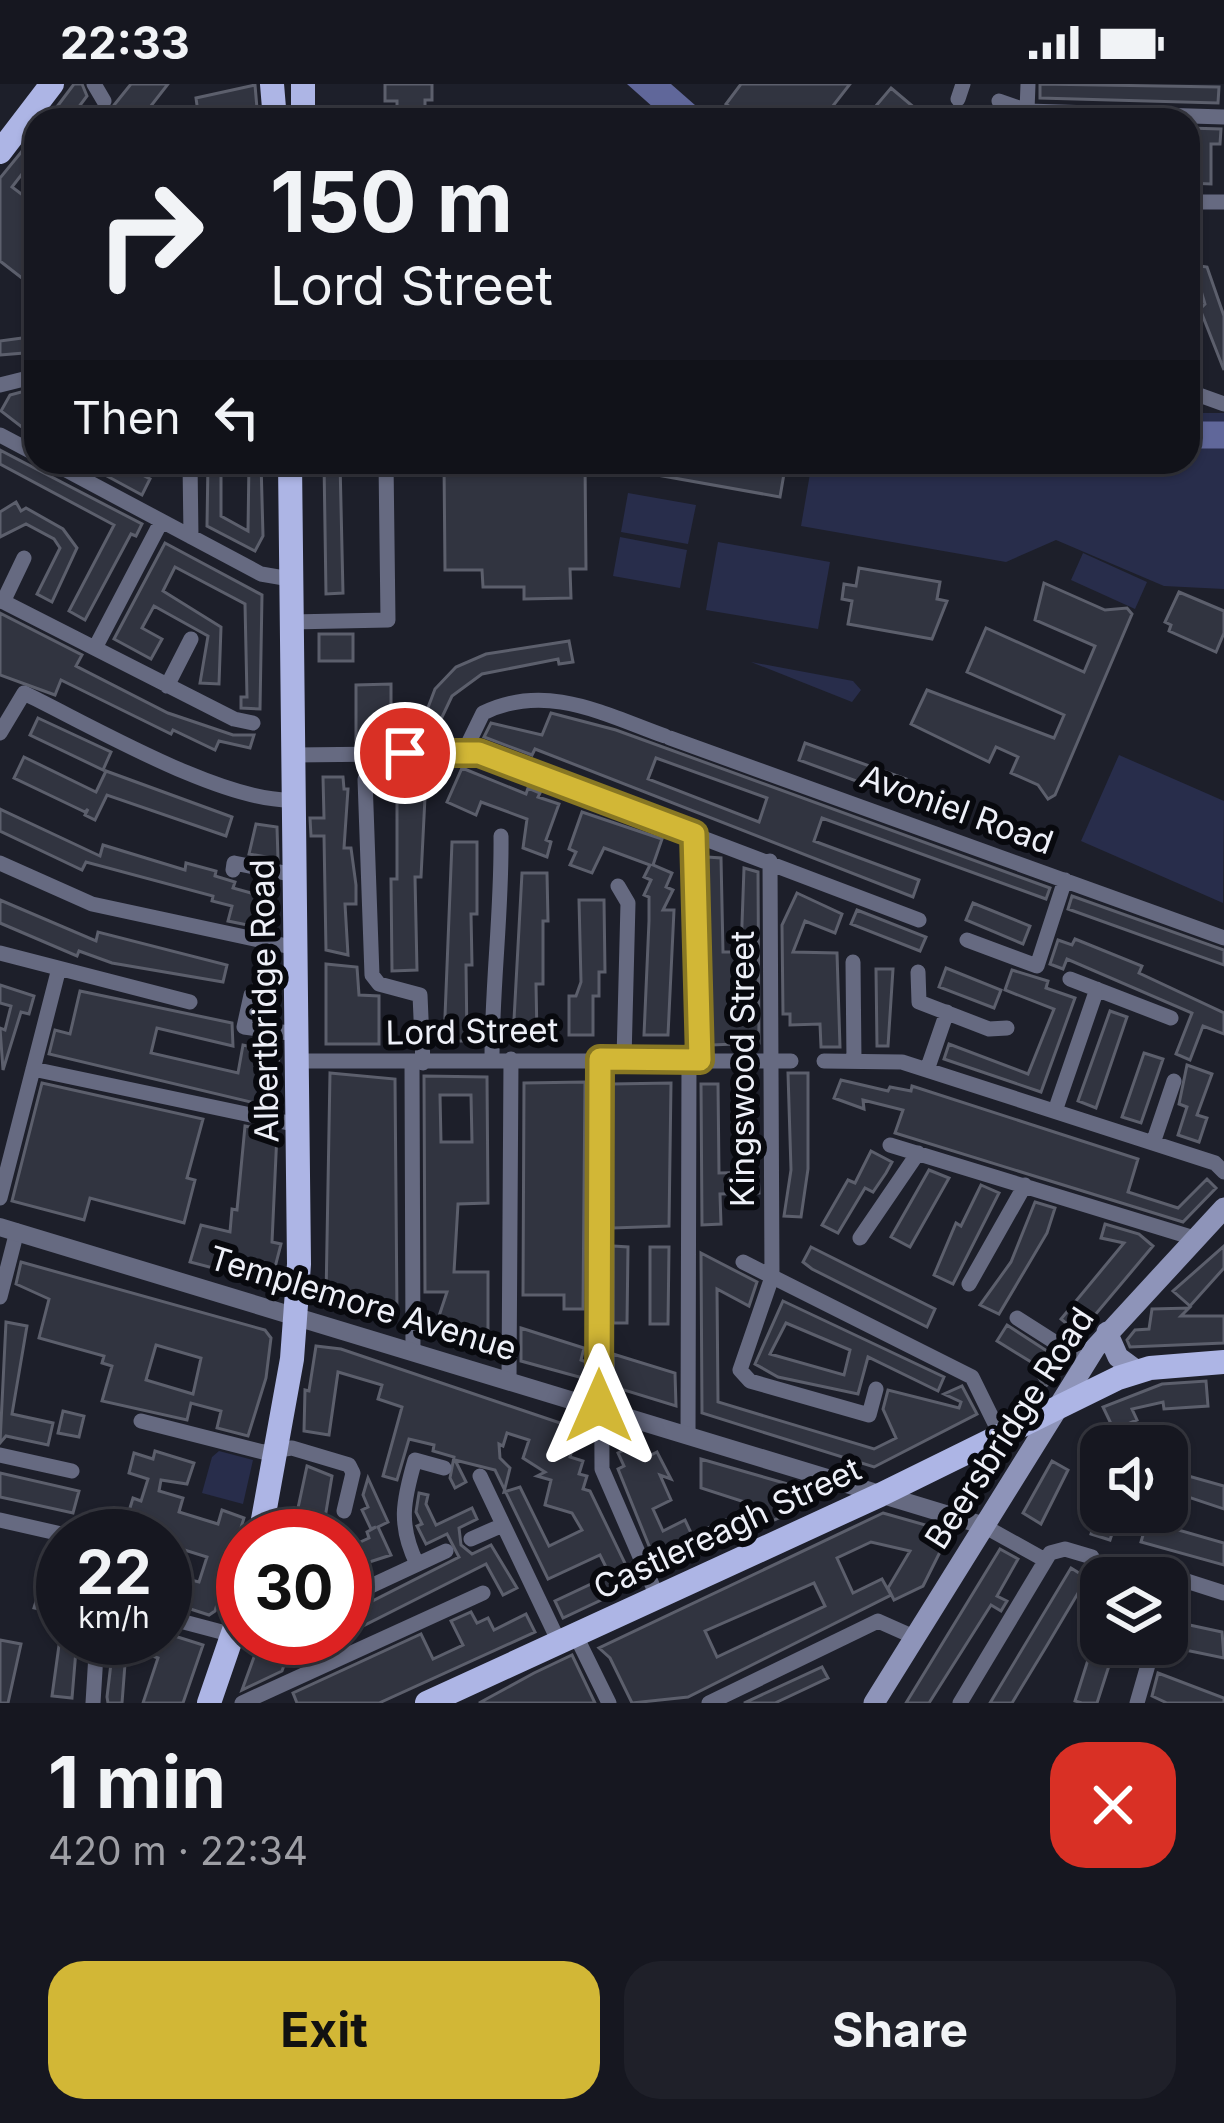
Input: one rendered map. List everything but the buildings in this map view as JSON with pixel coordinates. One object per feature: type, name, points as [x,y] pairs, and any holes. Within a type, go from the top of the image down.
[{"type":"main road","points":[[34,108],[52,84]]},
{"type":"main road","points":[[0,152],[24,121]]},
{"type":"main road","name":"Albertbridge Road","points":[[266,1509],[296,1313],[298,1061],[290,474]]},
{"type":"main road","name":"Beersbridge Road","points":[[874,1703],[1053,1410],[1107,1332],[1224,1208]]},
{"type":"main road","points":[[1107,1332],[1118,1357],[1137,1371]]},
{"type":"main road","name":"Castlereagh Street","points":[[428,1703],[463,1696],[567,1638],[1137,1371],[1224,1362]]},
{"type":"main road","points":[[209,1703],[222,1665]]},
{"type":"street","points":[[94,84],[104,101]]},
{"type":"street","points":[[999,101],[1017,108]]},
{"type":"street","points":[[72,474],[261,574],[290,579]]},
{"type":"street","points":[[190,474],[191,537]]},
{"type":"street","points":[[291,622],[388,620],[386,474]]},
{"type":"street","points":[[94,648],[161,522]]},
{"type":"street","points":[[24,559],[1,601],[234,719],[253,723]]},
{"type":"street","points":[[167,686],[191,639]]},
{"type":"street","points":[[0,733],[24,693],[190,772],[278,800],[293,800]]},
{"type":"street","name":"Avoniel Road","points":[[464,752],[483,713],[531,697],[567,701],[1224,938]]},
{"type":"street","points":[[293,755],[464,752],[920,920]]},
{"type":"street","points":[[365,779],[372,975],[379,984],[413,990],[423,1001],[413,1351]]},
{"type":"street","points":[[688,1434],[694,834]]},
{"type":"street","points":[[492,1059],[492,986],[502,910],[501,836]]},
{"type":"street","name":"Kingswood Street","points":[[770,861],[783,1061],[772,1277]]},
{"type":"street","points":[[0,863],[92,904],[296,948]]},
{"type":"street","points":[[232,870],[234,863],[295,875]]},
{"type":"street","points":[[967,940],[1037,966],[1065,880]]},
{"type":"street","points":[[618,886],[628,903],[624,1059]]},
{"type":"street","points":[[0,953],[58,972],[190,1002]]},
{"type":"street","points":[[854,962],[854,1061]]},
{"type":"street","points":[[0,1198],[58,972]]},
{"type":"street","points":[[918,972],[919,1002],[989,1029],[1007,1028]]},
{"type":"street","points":[[1070,979],[1171,1018]]},
{"type":"street","points":[[1054,1111],[1096,989]]},
{"type":"street","points":[[251,995],[244,1027],[297,1034]]},
{"type":"street","points":[[927,1070],[947,1012]]},
{"type":"street","points":[[509,1379],[511,1059]]},
{"type":"street","points":[[600,1059],[602,1469],[658,1596]]},
{"type":"street","name":"Lord Street","points":[[298,1061],[783,1061]]},
{"type":"street","points":[[824,1061],[902,1062],[1214,1162],[1224,1172]]},
{"type":"street","points":[[33,1069],[298,1124]]},
{"type":"street","points":[[1153,1143],[1174,1081]]},
{"type":"street","points":[[890,1145],[1194,1238]]},
{"type":"street","points":[[860,1238],[918,1153]]},
{"type":"street","points":[[969,1284],[1025,1185]]},
{"type":"street","points":[[0,1298],[8,1229]]},
{"type":"street","name":"Templemore Avenue","points":[[8,1229],[982,1525]]},
{"type":"street","points":[[743,1262],[972,1377],[1001,1436]]},
{"type":"street","points":[[772,1277],[741,1355],[743,1376],[876,1417],[876,1389]]},
{"type":"street","points":[[1017,1318],[1086,1362]]},
{"type":"street","points":[[141,1421],[262,1452],[292,1448],[349,1465],[353,1474],[344,1509]]},
{"type":"street","points":[[0,1455],[72,1471]]},
{"type":"street","points":[[417,1564],[401,1524],[401,1507],[415,1460],[444,1468]]},
{"type":"street","points":[[480,1476],[567,1638],[609,1703]]},
{"type":"street","points":[[0,1520],[36,1528]]},
{"type":"street","points":[[471,1539],[503,1525]]},
{"type":"street","points":[[982,1525],[1046,1559]]},
{"type":"street","points":[[960,1703],[1046,1559],[1065,1549],[1092,1557]]},
{"type":"street","points":[[372,1585],[446,1551]]},
{"type":"street","points":[[1188,1581],[1224,1593]]},
{"type":"street","points":[[242,1703],[483,1593]]},
{"type":"street","points":[[709,1703],[878,1621],[914,1637]]},
{"type":"street","points":[[93,1703],[96,1665]]},
{"type":"street","points":[[1137,1703],[1148,1665]]},
{"type":"shaded area","points":[[627,84],[671,84],[698,108],[654,108]]},
{"type":"shaded area","points":[[1200,413],[1224,413],[1224,589],[1164,586],[1056,540],[1006,562],[801,526],[810,474],[1200,474]]},
{"type":"shaded area","points":[[628,493],[696,505],[688,544],[621,532]]},
{"type":"shaded area","points":[[620,537],[687,550],[680,588],[613,576]]},
{"type":"shaded area","points":[[718,542],[830,562],[818,629],[706,610]]},
{"type":"shaded area","points":[[1083,553],[1147,582],[1135,609],[1071,580]]},
{"type":"shaded area","points":[[751,662],[853,681],[861,690],[852,702]]},
{"type":"shaded area","points":[[1119,755],[1224,801],[1223,903],[1081,841]]},
{"type":"shaded area","points":[[219,1451],[253,1460],[243,1504],[202,1493],[212,1457]]},
{"type":"waterway","points":[[1200,435],[1224,435]]},
{"type":"route","points":[[405,753],[479,753],[694,834],[700,1060],[600,1059],[599,1406]]}]
